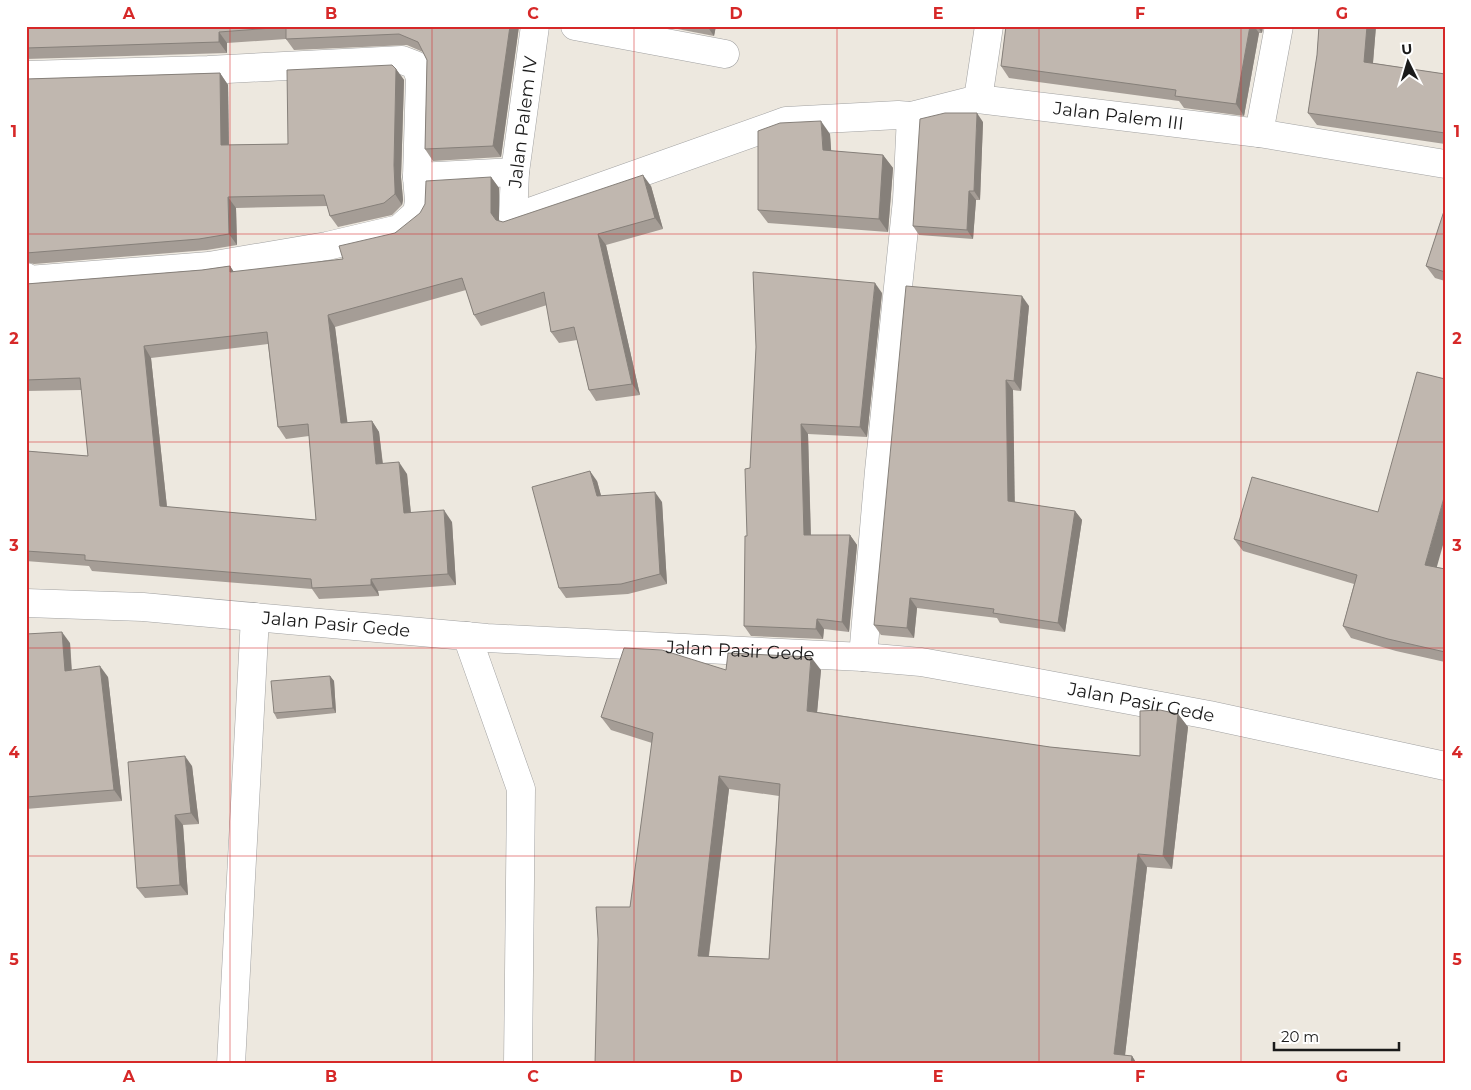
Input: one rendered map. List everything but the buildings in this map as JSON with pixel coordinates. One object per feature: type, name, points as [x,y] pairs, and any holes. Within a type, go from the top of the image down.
[{"type":"street","name":"Jalan Palem IV","points":[[535,26],[515,172],[513,218],[786,121],[898,115],[911,116]]},
{"type":"street","points":[[575,26],[725,54]]},
{"type":"street","points":[[864,657],[879,471],[907,200],[911,116],[978,99],[989,26]]},
{"type":"street","points":[[1259,133],[1279,26]]},
{"type":"street","points":[[26,74],[208,70],[402,60],[415,65],[420,77],[417,178],[419,201],[417,213],[399,229],[327,246],[209,266],[28,280],[26,277]]},
{"type":"street","name":"Jalan Palem III","points":[[978,99],[1259,133],[1444,161]]},
{"type":"street","points":[[417,178],[515,172]]},
{"type":"street","name":"Jalan Pasir Gede","points":[[26,603],[143,607],[467,636],[864,657],[921,662],[1208,715],[1445,766]]},
{"type":"street","points":[[231,1064],[255,617]]},
{"type":"street","points":[[467,636],[521,789],[518,1064]]}]
